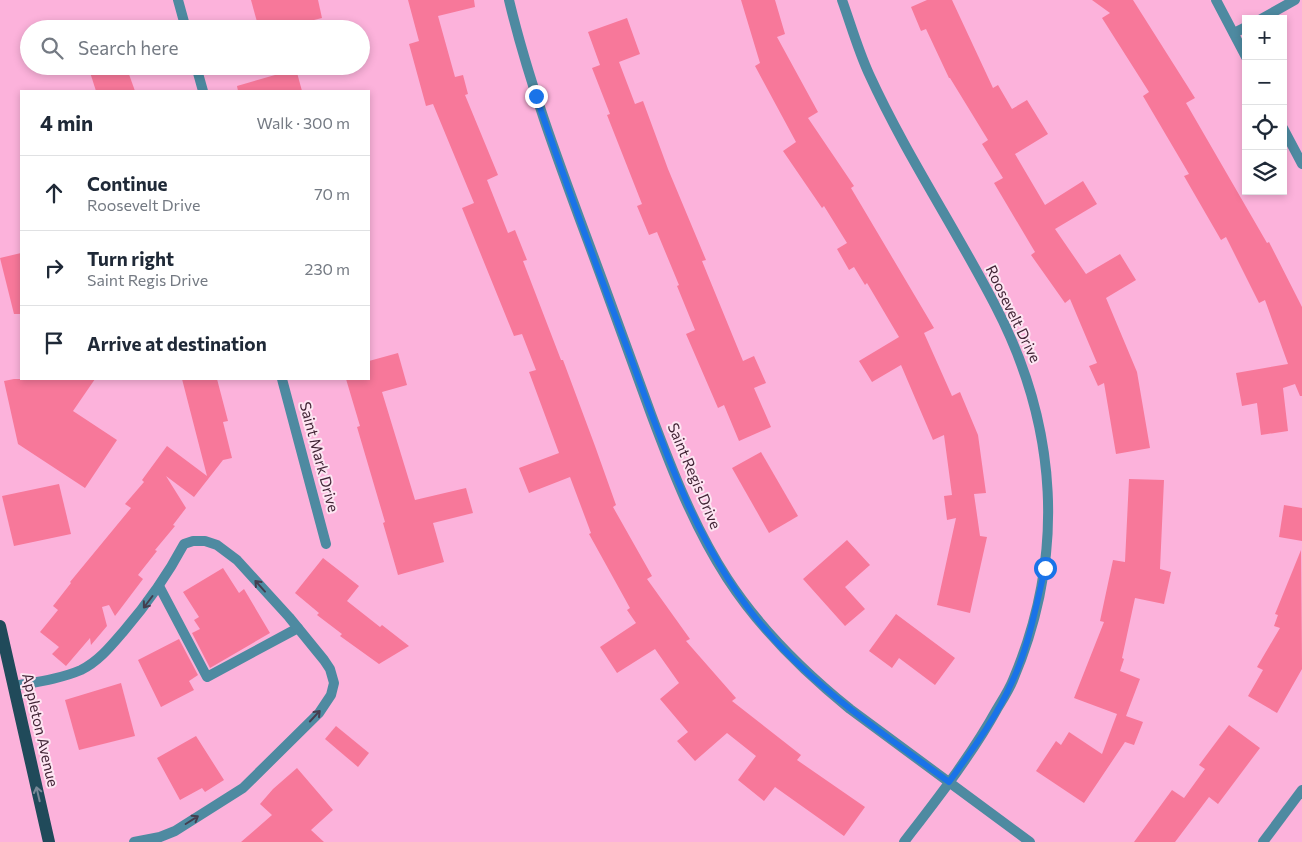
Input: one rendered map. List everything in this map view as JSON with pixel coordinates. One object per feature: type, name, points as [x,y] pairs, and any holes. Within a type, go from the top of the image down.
[{"type":"main road","name":"Appleton Avenue","points":[[0,626],[49,842]]},
{"type":"street","points":[[178,0],[184,20]]},
{"type":"street","name":"Saint Regis Drive","points":[[509,0],[536,96],[559,163],[673,473],[700,532],[727,578],[755,617],[796,663],[850,709],[1030,842]]},
{"type":"street","name":"Roosevelt Drive","points":[[842,0],[858,49],[886,108],[996,306],[1015,345],[1040,428],[1047,474],[1048,533],[1045,568],[1030,634],[1012,682],[985,732],[904,842]]},
{"type":"street","points":[[1216,0],[1242,48]]},
{"type":"street","points":[[1268,15],[1295,0]]},
{"type":"street","points":[[1234,33],[1242,29]]},
{"type":"street","points":[[199,75],[203,90]]},
{"type":"street","points":[[1287,136],[1302,164]]},
{"type":"street","name":"Saint Mark Drive","points":[[282,380],[326,544]]},
{"type":"street","points":[[14,686],[46,680],[80,670],[94,662],[113,644],[147,604],[170,571],[184,544],[192,541],[205,541],[217,545],[237,560],[324,660],[330,669],[334,683],[331,695],[319,713],[242,788],[175,831],[148,841],[134,842]]},
{"type":"street","points":[[159,586],[207,677],[298,628]]},
{"type":"street","points":[[1263,842],[1302,790]]},
{"type":"building","points":[[251,0],[318,0],[322,18],[314,20],[257,20]]},
{"type":"building","points":[[408,0],[474,0],[475,7],[438,16],[455,77],[463,75],[468,94],[465,95],[498,175],[487,180],[508,233],[515,230],[527,260],[523,261],[595,446],[616,505],[613,507],[652,576],[647,579],[690,639],[686,641],[736,698],[732,701],[801,755],[797,760],[865,807],[844,836],[775,787],[764,801],[738,780],[756,756],[727,733],[695,761],[677,741],[688,732],[660,699],[679,683],[655,649],[617,673],[600,647],[636,623],[627,610],[630,608],[589,534],[591,533],[570,477],[529,493],[519,468],[559,453],[529,372],[536,370],[522,334],[514,336],[462,208],[474,203],[433,104],[426,106],[409,44],[419,41]]},
{"type":"building","points":[[741,0],[775,0],[785,34],[777,37],[818,112],[808,118],[854,186],[851,188],[934,328],[924,333],[952,396],[960,392],[978,435],[986,493],[974,494],[980,536],[987,537],[970,613],[937,605],[956,518],[947,520],[944,496],[952,495],[944,435],[933,440],[901,365],[872,382],[859,361],[899,337],[867,283],[865,285],[854,267],[849,270],[837,249],[847,243],[824,206],[822,208],[783,151],[796,142],[755,66],[760,63]]},
{"type":"building","points":[[927,0],[952,0],[993,88],[998,85],[1012,109],[1027,100],[1048,134],[1015,154],[1045,205],[1083,181],[1097,204],[1055,229],[1086,274],[1120,254],[1136,280],[1106,298],[1137,372],[1150,448],[1116,454],[1104,383],[1098,386],[1089,366],[1097,363],[1070,299],[1065,303],[1031,255],[1035,252],[994,183],[1003,178],[982,144],[988,140],[949,78],[926,29],[921,31],[911,7]]},
{"type":"building","points":[[1092,0],[1133,0],[1195,98],[1186,103],[1267,243],[1269,242],[1302,307],[1302,396],[1300,396],[1295,384],[1283,388],[1288,431],[1261,435],[1257,403],[1242,406],[1236,373],[1288,364],[1265,300],[1259,303],[1226,237],[1221,240],[1184,176],[1189,174],[1143,96],[1149,92],[1102,18],[1110,13]]},
{"type":"building","points":[[627,18],[640,54],[619,62],[635,104],[643,101],[668,169],[706,260],[702,261],[743,361],[754,356],[766,383],[754,388],[771,427],[739,441],[724,405],[718,408],[686,334],[695,330],[657,232],[649,235],[637,206],[642,204],[607,115],[610,114],[592,68],[600,65],[588,32]]},
{"type":"building","points":[[91,75],[129,75],[135,90],[96,90]]},
{"type":"building","points":[[275,75],[298,75],[302,90],[238,90],[237,86]]},
{"type":"building","points":[[20,253],[20,314],[14,314],[0,258]]},
{"type":"building","points":[[398,353],[407,385],[382,392],[415,500],[466,488],[473,513],[433,523],[444,562],[398,575],[383,523],[385,522],[357,427],[360,426],[346,380],[370,380],[370,361]]},
{"type":"building","points":[[14,379],[94,380],[73,411],[117,440],[85,488],[18,444],[4,381]]},
{"type":"building","points":[[182,380],[217,380],[228,421],[223,422],[232,458],[223,460],[194,497],[166,476],[186,508],[173,525],[175,526],[138,575],[143,579],[115,616],[109,605],[102,607],[107,626],[91,645],[90,638],[66,666],[52,654],[59,647],[40,632],[58,610],[53,606],[70,582],[131,508],[125,504],[144,482],[142,480],[167,446],[207,476]]},
{"type":"building","points":[[761,452],[798,516],[769,533],[732,468]]},
{"type":"building","points":[[1129,479],[1164,480],[1160,569],[1171,572],[1164,604],[1135,598],[1122,658],[1124,659],[1120,671],[1140,679],[1126,716],[1143,722],[1134,745],[1125,742],[1084,803],[1036,771],[1056,741],[1061,745],[1069,732],[1102,754],[1117,714],[1074,698],[1104,622],[1100,621],[1113,560],[1125,562]]},
{"type":"building","points":[[59,484],[71,534],[14,546],[2,496]]},
{"type":"building","points":[[1284,505],[1302,508],[1302,541],[1279,537]]},
{"type":"building","points":[[847,540],[870,565],[845,587],[865,609],[845,626],[803,579]]},
{"type":"building","points":[[1301,550],[1302,669],[1277,713],[1248,696],[1263,670],[1257,667],[1280,628],[1274,626],[1278,615],[1275,614]]},
{"type":"building","points":[[323,558],[359,586],[347,601],[380,627],[382,625],[409,646],[379,664],[340,636],[342,634],[317,615],[319,613],[295,593]]},
{"type":"building","points":[[223,568],[239,593],[244,589],[270,633],[210,668],[192,633],[200,629],[194,620],[199,617],[183,592]]},
{"type":"building","points":[[896,614],[955,658],[935,685],[899,658],[892,668],[869,651]]},
{"type":"building","points":[[179,639],[198,675],[189,681],[194,690],[161,707],[138,660]]},
{"type":"building","points":[[121,683],[135,736],[79,750],[65,700]]},
{"type":"building","points":[[1229,725],[1260,748],[1218,804],[1209,797],[1175,842],[1134,842],[1172,790],[1184,798],[1205,769],[1199,765]]},
{"type":"building","points":[[336,726],[369,753],[358,767],[325,739]]},
{"type":"building","points":[[196,736],[224,780],[205,792],[202,788],[180,800],[157,758]]},
{"type":"building","points":[[297,768],[333,810],[311,830],[324,842],[241,842],[272,815],[260,804],[273,789]]},
{"type":"route","points":[[536,96],[673,473],[700,532],[727,578],[755,617],[796,663],[850,709],[949,782],[985,732],[1012,682],[1030,634],[1045,568]]}]
